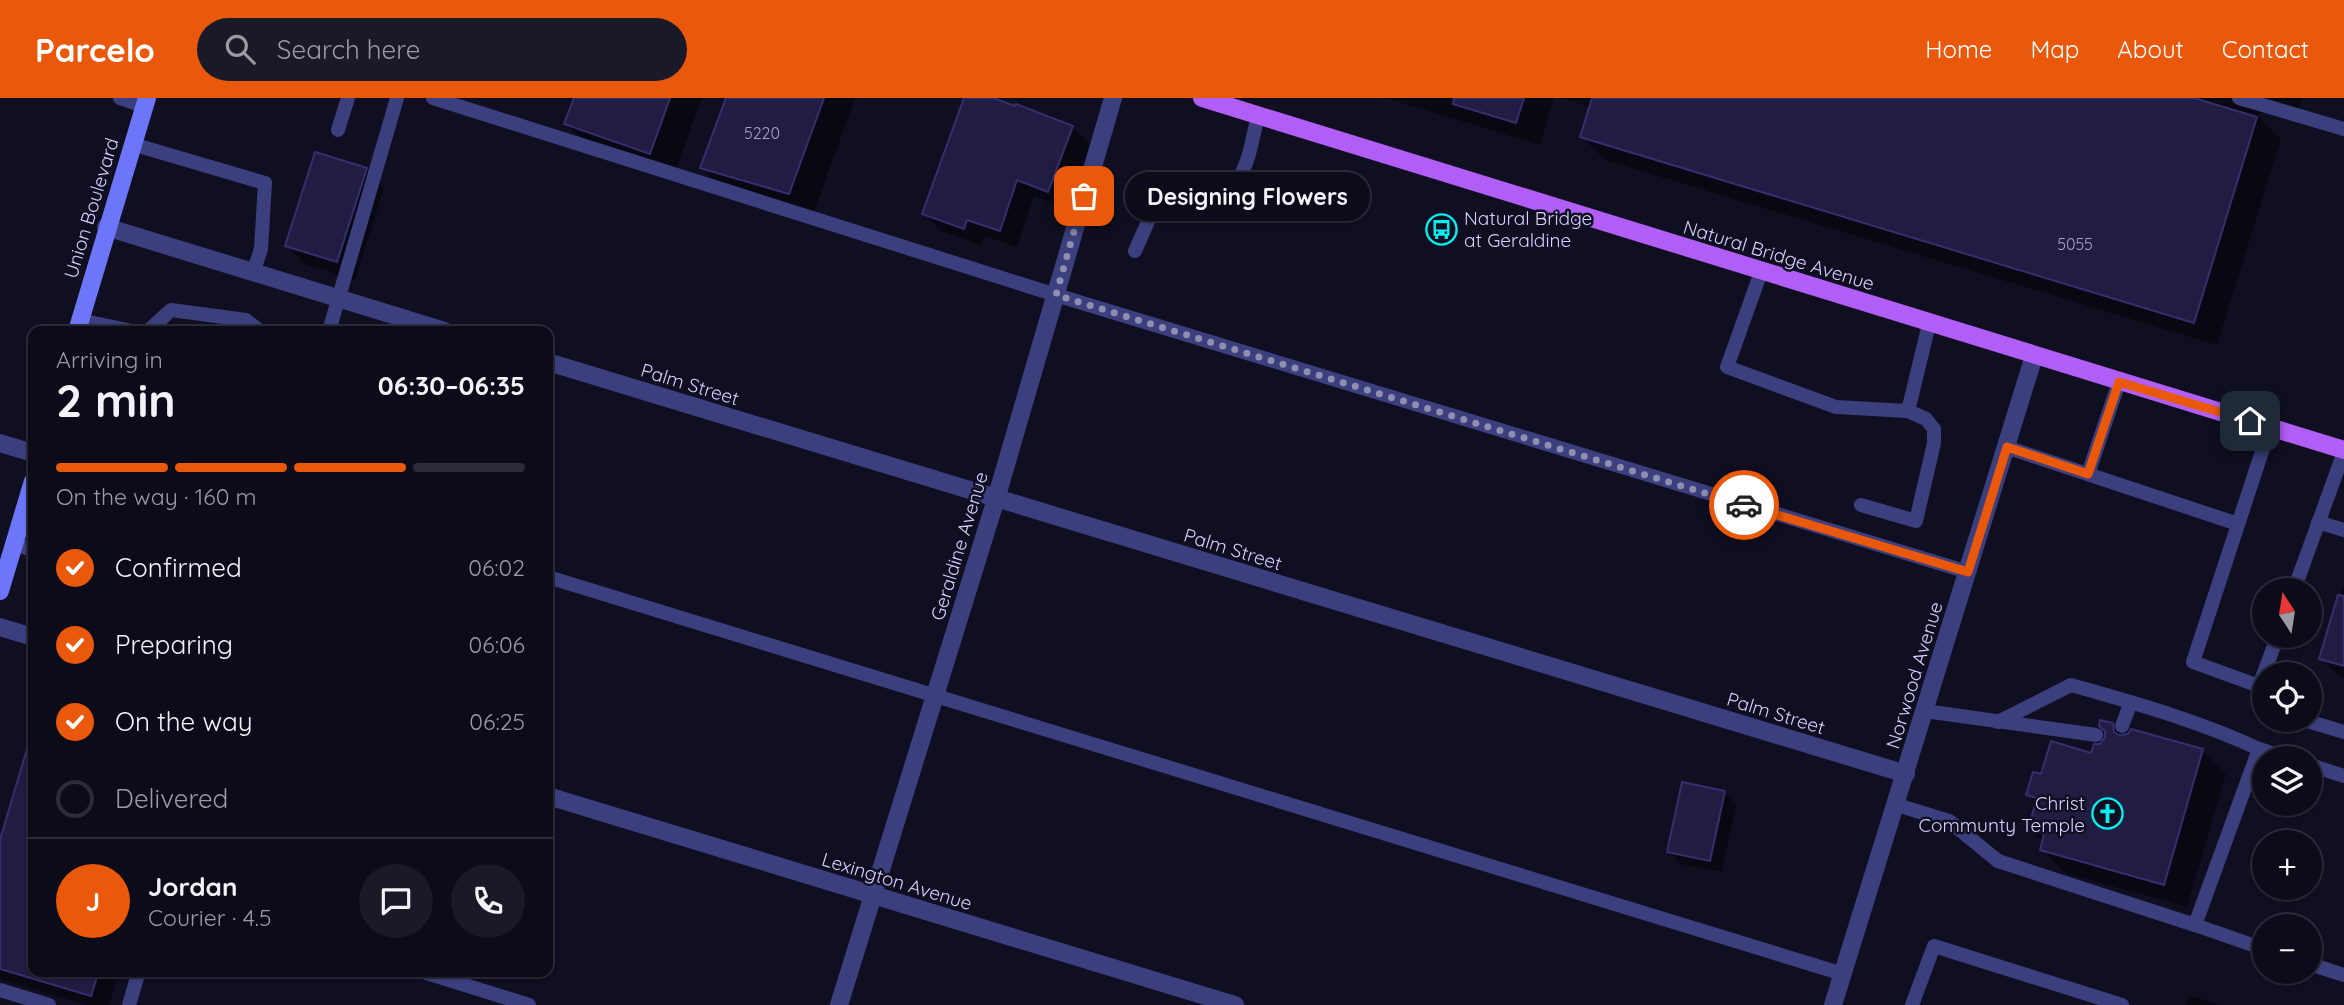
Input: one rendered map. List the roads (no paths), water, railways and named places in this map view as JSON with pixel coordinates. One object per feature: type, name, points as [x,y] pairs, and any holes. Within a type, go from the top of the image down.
[{"type":"main road","name":"Natural Bridge Avenue","points":[[1202,98],[2344,451]]},
{"type":"main road","name":"Union Boulevard","points":[[78,325],[146,102]]},
{"type":"main road","points":[[0,591],[28,498]]},
{"type":"street","name":"Geraldine Avenue","points":[[839,1005],[996,499],[1113,98]]},
{"type":"street","points":[[106,228],[428,326]]},
{"type":"street","name":"Norwood Avenue","points":[[1833,1005],[2034,356]]},
{"type":"street","name":"Palm Street","points":[[553,364],[1906,774]]},
{"type":"street","points":[[0,443],[28,451]]},
{"type":"street","points":[[0,627],[28,635]]},
{"type":"street","name":"Lexington Avenue","points":[[553,798],[1235,1005]]},
{"type":"lane","points":[[120,98],[146,102]]},
{"type":"lane","points":[[338,130],[348,98]]},
{"type":"lane","points":[[331,326],[397,98]]},
{"type":"lane","points":[[433,98],[1056,295],[1968,572]]},
{"type":"lane","points":[[2239,98],[2344,129]]},
{"type":"lane","points":[[1135,251],[1157,208],[1218,196],[1236,184],[1244,172],[1258,116]]},
{"type":"lane","points":[[132,144],[265,183],[261,249],[253,273]]},
{"type":"lane","points":[[1761,272],[1727,367],[1836,407],[1908,411],[1926,419],[1934,429],[1934,443],[1916,521],[1861,505]]},
{"type":"lane","points":[[153,326],[171,310],[246,320],[254,326]]},
{"type":"lane","points":[[1908,411],[1929,324]]},
{"type":"lane","points":[[2088,474],[2119,382]]},
{"type":"lane","points":[[2252,684],[2193,663],[2270,427]]},
{"type":"lane","points":[[2007,447],[2238,524]]},
{"type":"lane","points":[[2298,578],[2344,451]]},
{"type":"lane","points":[[2318,522],[2344,530]]},
{"type":"lane","points":[[14,544],[28,548]]},
{"type":"lane","points":[[553,579],[1843,974]]},
{"type":"lane","points":[[1997,722],[2071,685],[2131,702],[2253,746]]},
{"type":"lane","points":[[2122,726],[2131,702]]},
{"type":"lane","points":[[1925,711],[2096,735]]},
{"type":"lane","points":[[2322,725],[2344,732]]},
{"type":"lane","points":[[2195,925],[2252,768]]},
{"type":"lane","points":[[2322,769],[2344,776]]},
{"type":"lane","points":[[1897,805],[1950,821],[1997,861],[2252,945]]},
{"type":"lane","points":[[1912,1005],[1934,946],[2122,1005]]},
{"type":"lane","points":[[2322,968],[2344,975]]},
{"type":"lane","points":[[129,1005],[137,977]]},
{"type":"lane","points":[[439,977],[529,1005]]},
{"type":"lane","points":[[0,990],[49,1005]]},
{"type":"place","name":"Designing Flowers","points":[[1084,196]]},
{"type":"place","name":"Natural Bridge at Geraldine","points":[[1441,229]]},
{"type":"place","name":"Christ Communty Temple","points":[[2108,814]]}]
